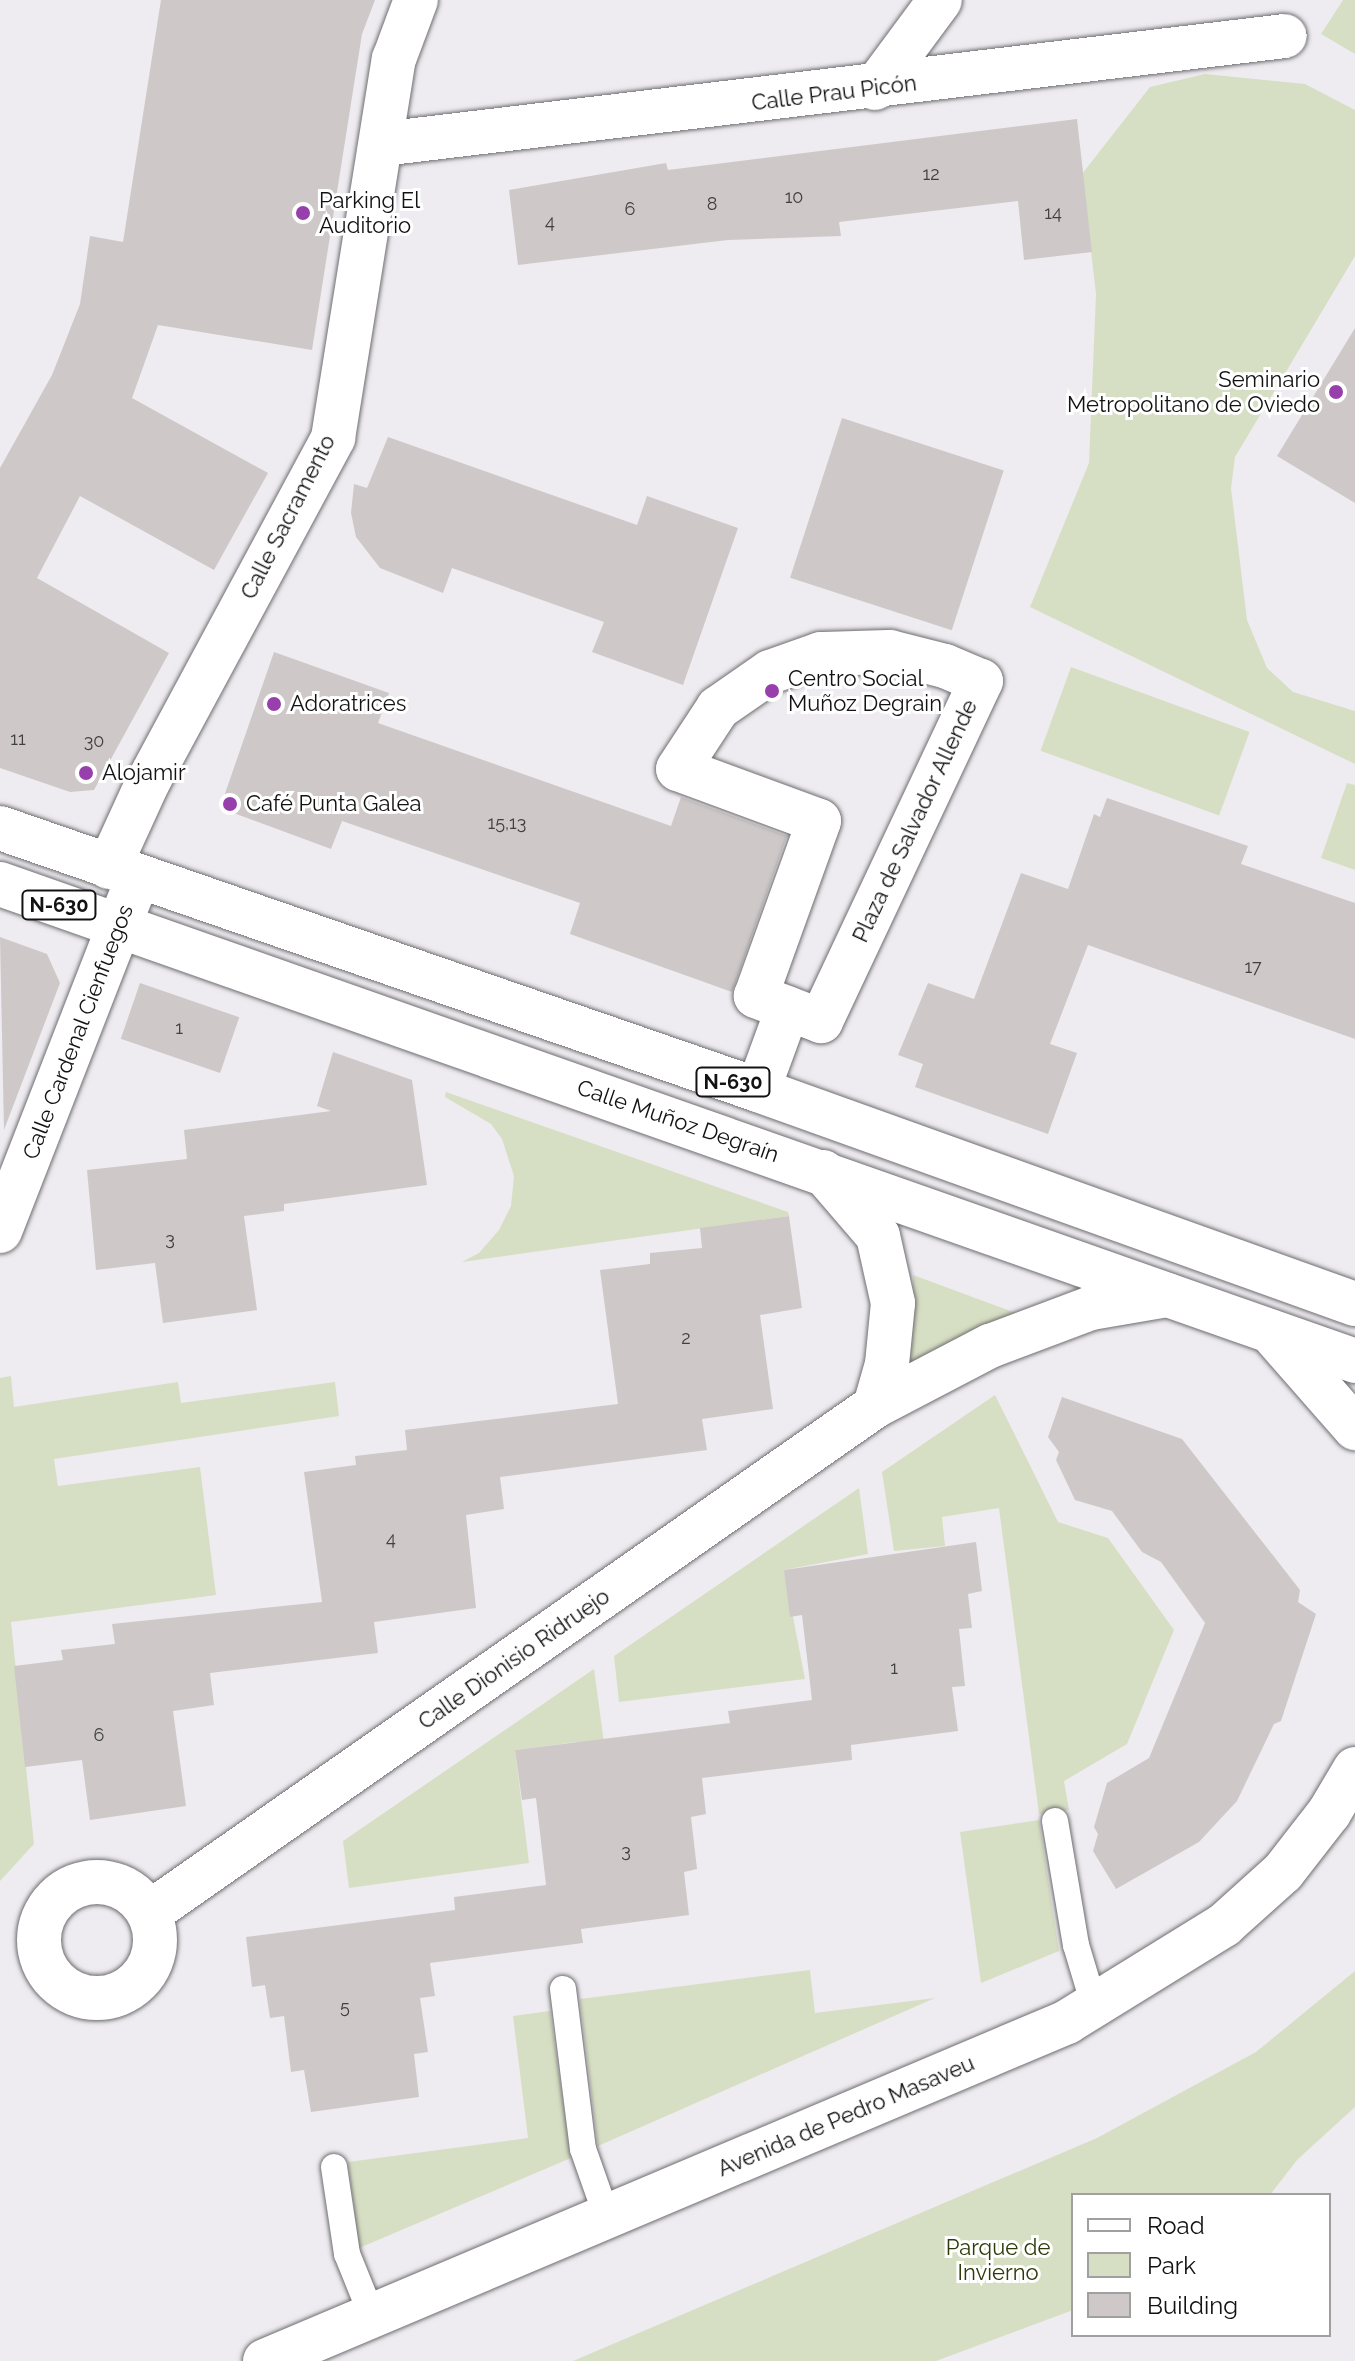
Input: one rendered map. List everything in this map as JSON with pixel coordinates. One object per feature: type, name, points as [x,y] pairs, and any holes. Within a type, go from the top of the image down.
[{"type":"main road","name":"Calle Sacramento","points":[[124,872],[148,782],[333,438],[394,59],[416,0]]},
{"type":"main road","points":[[875,88],[940,0]]},
{"type":"main road","name":"Calle Prau Picón","points":[[382,144],[875,88],[1285,36]]},
{"type":"main road","name":"Plaza de Salvador Allende","points":[[890,652],[945,666],[981,681],[821,1021],[788,1008],[756,996],[819,821],[678,769],[718,708],[770,672],[821,654],[890,652]]},
{"type":"main road","name":"N-630","points":[[0,828],[758,1090],[1355,1304]]},
{"type":"main road","name":"Calle Cardenal Cienfuegos","points":[[0,1231],[119,926],[124,872]]},
{"type":"main road","name":"Calle Muñoz Degraín","points":[[0,884],[1355,1361]]},
{"type":"main road","points":[[758,1090],[788,1008]]},
{"type":"main road","points":[[823,1172],[878,1236],[893,1303],[887,1364],[875,1406]]},
{"type":"main road","name":"Calle Dionisio Ridruejo","points":[[152,1911],[875,1406],[1005,1340],[1091,1308],[1167,1295]]},
{"type":"main road","points":[[1271,1332],[1355,1428]]},
{"type":"main road","name":"Avenida de Pedro Masaveu","points":[[265,2361],[1067,2022],[1224,1925],[1283,1872],[1355,1769]]},
{"type":"lane","points":[[1055,1821],[1076,1945],[1094,2005]]},
{"type":"lane","points":[[563,1989],[583,2149],[607,2217]]},
{"type":"lane","points":[[334,2167],[347,2254],[372,2316]]},
{"type":"green space","points":[[1343,0],[1355,0],[1355,54],[1321,34]]},
{"type":"green space","points":[[1205,74],[1305,84],[1355,110],[1355,256],[1235,457],[1231,488],[1247,620],[1267,668],[1293,692],[1355,711],[1355,764],[1030,607],[1089,463],[1096,294],[1082,174],[1150,87]]},
{"type":"green space","points":[[1071,667],[1250,732],[1219,816],[1041,751]]},
{"type":"green space","points":[[1347,783],[1355,785],[1355,870],[1321,858]]},
{"type":"green space","points":[[446,1092],[788,1212],[789,1216],[462,1262],[479,1253],[499,1230],[511,1206],[514,1176],[502,1139],[491,1124],[445,1097]]},
{"type":"green space","points":[[913,1275],[1019,1314],[931,1351],[906,1373],[914,1313]]},
{"type":"green space","points":[[11,1376],[14,1407],[178,1382],[181,1403],[335,1382],[339,1416],[54,1459],[58,1486],[200,1467],[216,1595],[11,1622],[34,1844],[0,1881],[0,1378]]},
{"type":"green space","points":[[995,1395],[1058,1522],[1108,1538],[1174,1630],[1127,1744],[1064,1781],[1069,1810],[1039,1814],[999,1508],[942,1517],[945,1546],[894,1551],[882,1472]]},
{"type":"green space","points":[[859,1488],[868,1554],[784,1570],[805,1679],[619,1702],[614,1656]]},
{"type":"green space","points":[[594,1669],[607,1765],[576,1742],[515,1750],[529,1863],[349,1888],[343,1841]]},
{"type":"green space","points":[[1039,1820],[1059,1951],[981,1983],[960,1832]]},
{"type":"green space","points":[[810,1970],[815,2013],[935,1998],[598,2146],[580,1999]]},
{"type":"green space","name":"Parque de Invierno","points":[[1355,1971],[1355,2107],[1297,2160],[1272,2193],[1071,2193],[1071,2311],[936,2361],[573,2361],[1097,2138],[1256,2052]]},
{"type":"green space","points":[[550,2011],[571,2158],[359,2248],[348,2162],[528,2138],[513,2016]]},
{"type":"building","points":[[161,0],[375,0],[362,34],[312,350],[158,325],[132,398],[268,473],[214,570],[80,496],[37,578],[169,653],[94,790],[70,792],[0,768],[0,468],[52,375],[80,304],[90,236],[123,242]]},
{"type":"building","points":[[1077,119],[1092,252],[1024,260],[1018,201],[839,222],[841,236],[728,240],[518,265],[509,190],[666,163],[668,170]]},
{"type":"building","name":"Seminario Metropolitano de Oviedo","points":[[1355,328],[1355,503],[1277,456]]},
{"type":"building","points":[[842,418],[1004,471],[952,630],[790,578]]},
{"type":"building","points":[[388,437],[637,525],[647,496],[738,528],[683,685],[592,652],[604,622],[452,568],[443,593],[380,568],[356,537],[351,513],[354,484],[367,488]]},
{"type":"building","points":[[274,652],[389,693],[378,723],[671,826],[681,797],[787,836],[732,992],[570,934],[580,903],[342,821],[331,849],[220,808]]},
{"type":"building","points":[[1107,798],[1248,846],[1241,864],[1355,903],[1355,1039],[1088,945],[1050,1044],[1077,1053],[1048,1134],[915,1087],[923,1064],[898,1055],[928,983],[974,999],[1021,873],[1068,889],[1094,814],[1100,817]]},
{"type":"building","points":[[0,937],[47,954],[60,983],[4,1130]]},
{"type":"building","points":[[140,983],[239,1017],[220,1073],[121,1039]]},
{"type":"building","points":[[333,1052],[412,1080],[427,1185],[284,1204],[284,1211],[244,1216],[257,1310],[163,1323],[155,1263],[96,1270],[87,1170],[187,1159],[184,1130],[331,1111],[317,1106]]},
{"type":"building","points":[[789,1216],[802,1308],[760,1315],[773,1409],[702,1419],[707,1450],[500,1477],[504,1509],[466,1515],[476,1608],[374,1622],[378,1653],[210,1673],[214,1705],[173,1711],[186,1806],[90,1820],[82,1760],[25,1767],[14,1666],[63,1660],[61,1650],[115,1644],[112,1624],[322,1602],[304,1472],[356,1465],[355,1456],[407,1450],[405,1430],[618,1404],[600,1270],[650,1264],[650,1253],[702,1248],[700,1228]]},
{"type":"building","points":[[1062,1397],[1182,1439],[1300,1590],[1298,1602],[1316,1614],[1281,1721],[1274,1724],[1237,1801],[1199,1842],[1116,1889],[1093,1851],[1098,1834],[1094,1827],[1107,1783],[1149,1758],[1205,1623],[1161,1562],[1142,1552],[1112,1511],[1075,1500],[1056,1460],[1059,1452],[1048,1437]]},
{"type":"building","points":[[976,1542],[982,1591],[968,1594],[972,1628],[959,1629],[965,1686],[952,1687],[958,1731],[851,1745],[852,1760],[702,1778],[706,1814],[691,1817],[697,1869],[684,1872],[689,1915],[581,1929],[583,1943],[430,1963],[435,1996],[420,1998],[428,2052],[414,2054],[419,2097],[311,2112],[304,2070],[291,2072],[284,2016],[270,2018],[265,1985],[252,1987],[246,1937],[455,1910],[454,1897],[546,1885],[536,1798],[522,1800],[515,1750],[730,1723],[728,1711],[812,1700],[802,1615],[790,1617],[784,1570]]},
{"type":"place","name":"Parking El Auditorio","points":[[303,213]]},
{"type":"place","name":"Seminario Metropolitano de Oviedo","points":[[1336,392]]},
{"type":"place","name":"Centro Social Muñoz Degrain","points":[[772,691]]},
{"type":"place","name":"Adoratrices","points":[[274,704]]},
{"type":"place","name":"Alojamir","points":[[86,773]]},
{"type":"place","name":"Café Punta Galea","points":[[230,804]]}]
